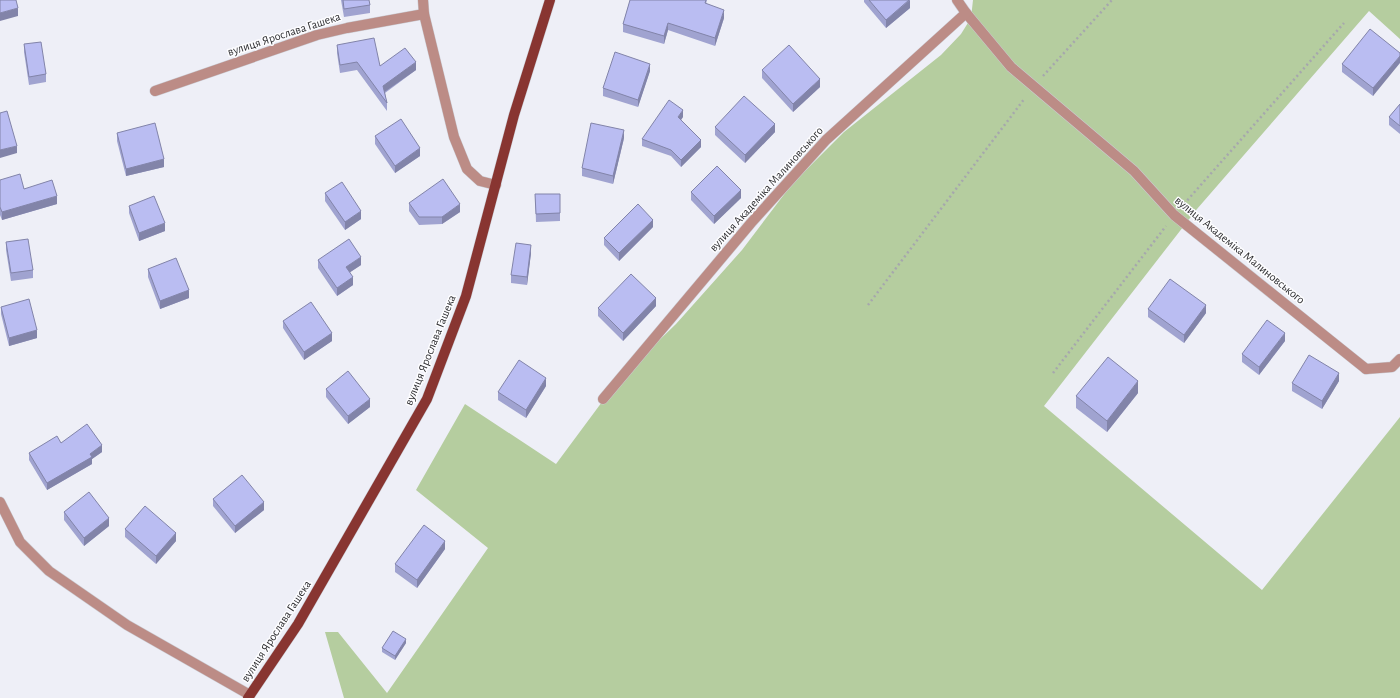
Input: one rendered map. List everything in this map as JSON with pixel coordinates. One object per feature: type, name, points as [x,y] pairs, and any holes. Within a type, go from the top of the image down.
[{"type":"main road","name":"вулиця Ярослава Гашека","points":[[249,697],[298,624],[427,400],[466,296],[514,115],[550,0]]},
{"type":"street","points":[[423,0],[424,14],[454,136],[467,169],[480,181],[496,185]]},
{"type":"street","name":"вулиця Академіка Малиновського","points":[[957,0],[1011,67],[1134,171],[1174,215],[1366,369],[1392,367],[1400,359]]},
{"type":"street","name":"вулиця Академіка Малиновського","points":[[603,398],[751,223],[826,140],[966,13]]},
{"type":"street","name":"вулиця Ярослава Гашека","points":[[156,91],[317,35],[424,14]]},
{"type":"street","points":[[0,502],[20,542],[49,571],[127,625],[249,697]]},
{"type":"path","points":[[868,306],[949,196],[1033,87],[1112,0]]},
{"type":"path","points":[[1053,373],[1174,215],[1344,23]]},
{"type":"green space","points":[[973,0],[1400,0],[1400,39],[1369,11],[1197,209],[1044,406],[1262,590],[1400,417],[1400,698],[344,698],[325,632],[338,632],[387,693],[488,548],[416,490],[465,404],[556,464],[619,379],[676,324],[742,250],[792,184],[844,132],[941,55],[961,34],[971,18]]},
{"type":"building","points":[[0,0],[16,0],[18,8],[0,13]]},
{"type":"building","points":[[343,0],[369,0],[370,5],[344,9]]},
{"type":"building","points":[[630,0],[706,0],[705,3],[724,10],[715,38],[668,23],[664,36],[623,24]]},
{"type":"building","points":[[869,0],[909,0],[886,20]]},
{"type":"building","points":[[1370,29],[1400,53],[1400,56],[1373,88],[1342,64]]},
{"type":"building","points":[[374,38],[380,66],[405,48],[416,62],[383,86],[387,103],[357,62],[340,65],[337,45]]},
{"type":"building","points":[[41,42],[46,74],[29,77],[24,44]]},
{"type":"building","points":[[789,45],[820,79],[793,104],[762,70]]},
{"type":"building","points":[[615,52],[650,64],[638,100],[603,88]]},
{"type":"building","points":[[744,96],[775,124],[745,155],[715,127]]},
{"type":"building","points":[[669,100],[683,110],[678,117],[701,140],[681,160],[671,150],[642,139]]},
{"type":"building","points":[[1400,104],[1400,126],[1389,117]]},
{"type":"building","points":[[7,111],[17,146],[0,150],[0,113]]},
{"type":"building","points":[[401,119],[420,148],[395,166],[375,136]]},
{"type":"building","points":[[155,123],[164,159],[126,169],[117,133]]},
{"type":"building","points":[[591,123],[624,130],[613,176],[582,168]]},
{"type":"building","points":[[717,166],[741,190],[714,216],[691,192]]},
{"type":"building","points":[[20,174],[24,189],[52,180],[57,196],[2,212],[0,207],[0,180]]},
{"type":"building","points":[[443,179],[460,204],[442,217],[419,217],[409,203]]},
{"type":"building","points":[[342,182],[361,211],[345,222],[325,193]]},
{"type":"building","points":[[535,194],[560,194],[560,213],[536,214]]},
{"type":"building","points":[[154,196],[165,223],[139,233],[129,206]]},
{"type":"building","points":[[638,204],[653,220],[619,253],[604,238]]},
{"type":"building","points":[[28,239],[33,270],[11,273],[6,242]]},
{"type":"building","points":[[349,239],[361,257],[346,267],[353,277],[337,288],[318,260]]},
{"type":"building","points":[[516,243],[531,245],[527,277],[511,275]]},
{"type":"building","points":[[176,258],[189,290],[160,301],[148,269]]},
{"type":"building","points":[[631,274],[656,298],[623,333],[598,308]]},
{"type":"building","points":[[1170,279],[1206,305],[1184,335],[1148,309]]},
{"type":"building","points":[[29,299],[37,330],[9,338],[1,307]]},
{"type":"building","points":[[311,302],[332,333],[304,352],[283,321]]},
{"type":"building","points":[[1267,320],[1285,333],[1259,367],[1242,354]]},
{"type":"building","points":[[1309,355],[1339,373],[1322,401],[1292,383]]},
{"type":"building","points":[[1108,357],[1138,381],[1107,421],[1076,396]]},
{"type":"building","points":[[519,360],[546,378],[526,410],[498,392]]},
{"type":"building","points":[[348,371],[370,399],[348,416],[326,389]]},
{"type":"building","points":[[87,424],[102,445],[90,454],[92,457],[47,483],[29,453],[57,436],[61,443]]},
{"type":"building","points":[[242,475],[264,502],[235,526],[213,499]]},
{"type":"building","points":[[89,492],[109,518],[84,538],[64,512]]},
{"type":"building","points":[[145,506],[176,533],[156,556],[125,529]]},
{"type":"building","points":[[424,525],[445,541],[417,580],[395,564]]},
{"type":"building","points":[[393,631],[406,639],[395,656],[382,648]]}]
